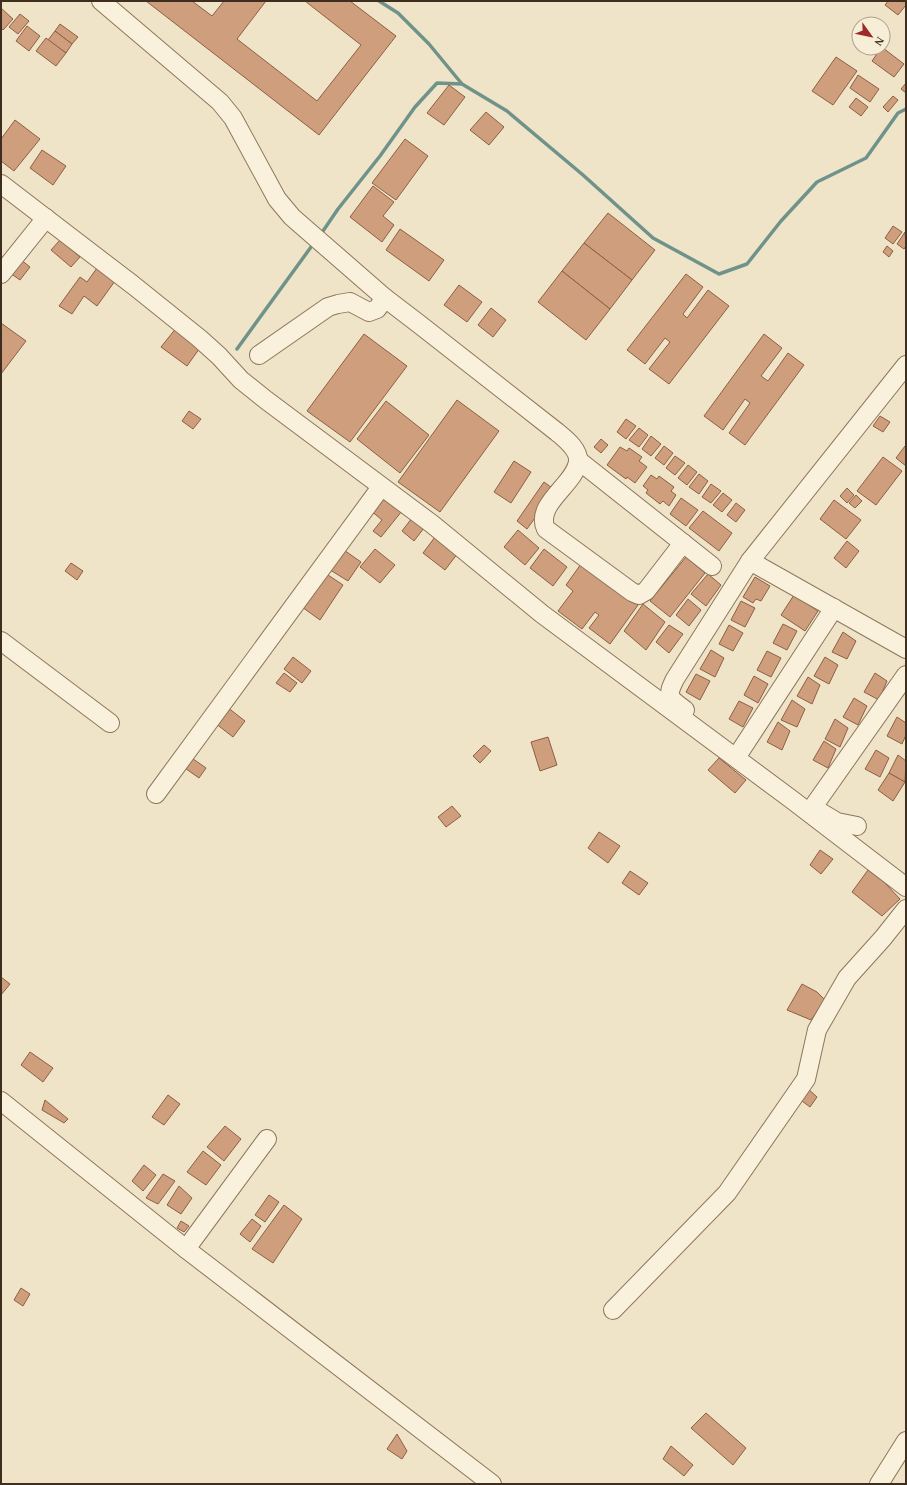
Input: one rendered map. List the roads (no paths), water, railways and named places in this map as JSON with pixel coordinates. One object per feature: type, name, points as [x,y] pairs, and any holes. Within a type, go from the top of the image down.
[{"type":"street","points":[[101,1],[220,102],[233,118],[243,134],[277,199],[292,217],[384,298],[567,440],[574,450],[578,460],[712,566]]},
{"type":"street","points":[[1,184],[133,285],[199,338],[219,356],[241,380],[432,524],[542,614],[791,799],[906,887]]},
{"type":"street","points":[[1,274],[46,218]]},
{"type":"street","points":[[258,355],[289,335],[324,308],[350,302],[369,312],[377,309],[384,298]]},
{"type":"street","points":[[857,826],[837,822],[813,807],[741,750],[677,704],[672,699],[670,694],[675,679],[750,561],[906,365]]},
{"type":"street","points":[[578,460],[574,470],[544,514],[544,524],[546,528],[558,538],[632,592],[639,595],[646,591],[683,542]]},
{"type":"street","points":[[156,794],[381,487]]},
{"type":"street","points":[[750,561],[906,649]]},
{"type":"street","points":[[741,750],[834,608]]},
{"type":"street","points":[[1,641],[110,723]]},
{"type":"street","points":[[813,807],[906,675]]},
{"type":"street","points":[[613,1310],[728,1193],[806,1079],[817,1030],[847,978],[883,938],[906,909]]},
{"type":"street","points":[[1,1102],[186,1249],[492,1484]]},
{"type":"street","points":[[186,1249],[267,1139]]},
{"type":"street","points":[[879,1484],[906,1441]]},
{"type":"waterway","points":[[379,1],[398,13],[429,44],[462,84]]},
{"type":"waterway","points":[[323,231],[415,107],[437,83],[462,84],[507,111],[583,175],[653,238],[719,274],[747,264],[781,221],[817,182],[866,158],[898,113],[906,109]]},
{"type":"waterway","points":[[237,349],[311,247]]}]
